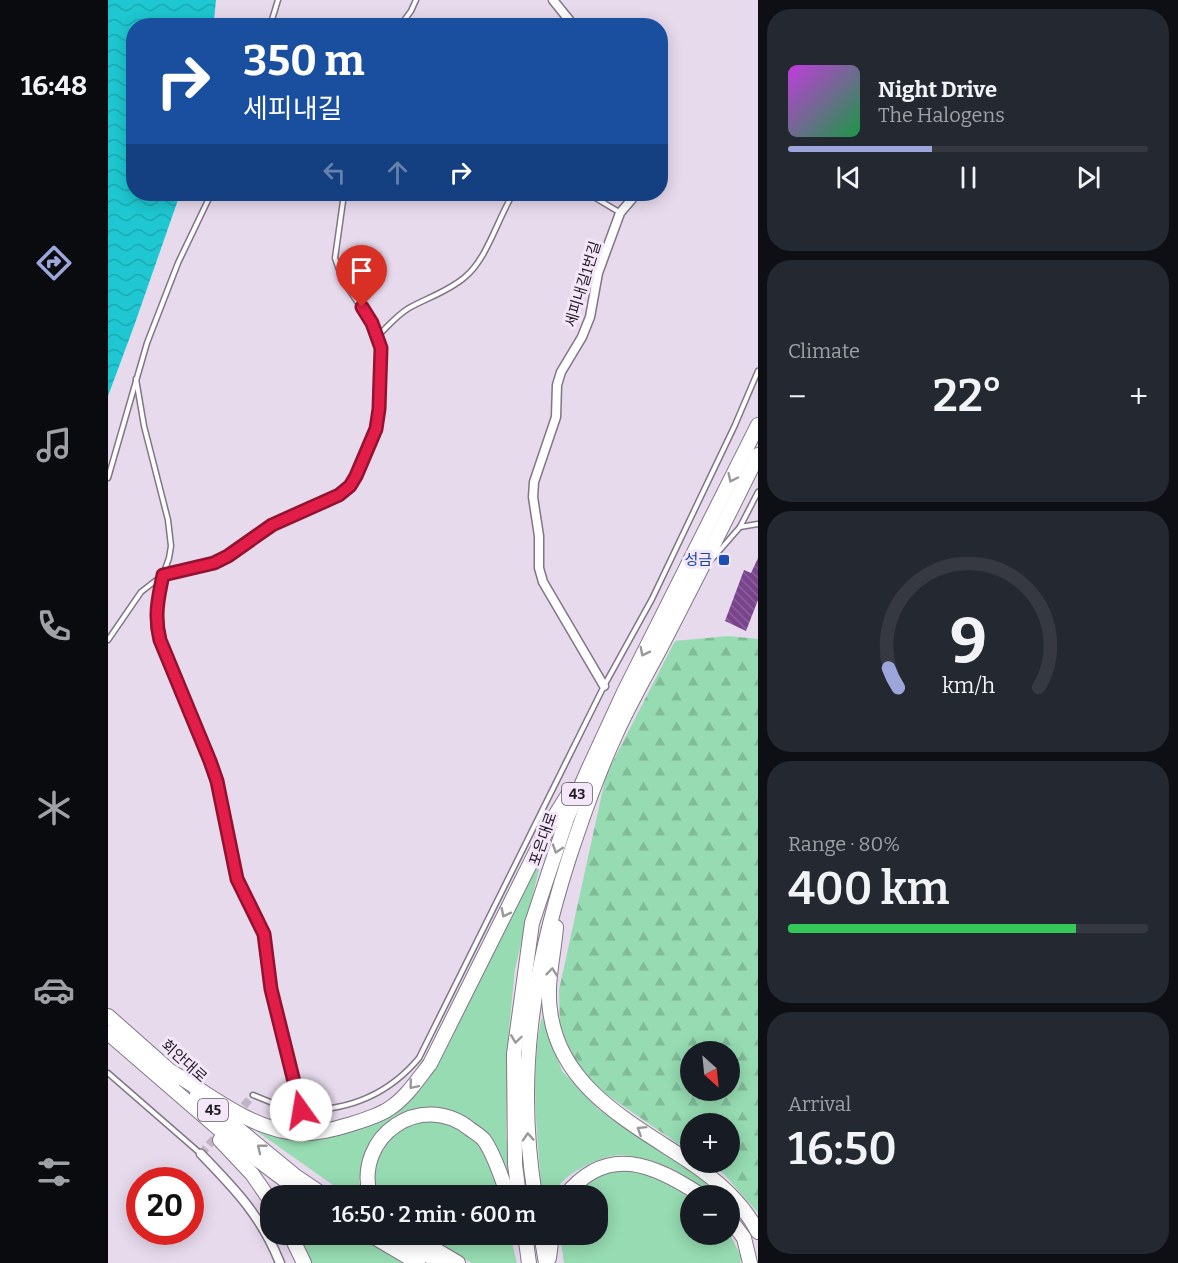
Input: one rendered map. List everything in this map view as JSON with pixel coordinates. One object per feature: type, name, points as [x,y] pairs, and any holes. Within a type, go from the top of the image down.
[{"type":"highway","name":"포은대로","points":[[518,1185],[515,1164],[514,1054],[532,923],[567,818],[624,692],[758,425]]},
{"type":"highway","name":"포은대로","points":[[533,1185],[526,1104],[528,1051],[535,991],[559,889],[586,805],[616,734],[758,455]]},
{"type":"highway","points":[[167,1076],[261,1124],[282,1131],[300,1133],[327,1131],[358,1122],[390,1108],[410,1089],[430,1064],[551,822],[605,734]]},
{"type":"highway","points":[[559,889],[550,1009],[558,1043],[590,1091],[624,1119],[680,1155]]},
{"type":"highway","name":"회안대로","points":[[108,1016],[234,1142],[291,1185]]},
{"type":"highway","name":"회안대로","points":[[108,1033],[204,1102],[309,1185]]},
{"type":"highway","points":[[167,1076],[260,1186]]},
{"type":"highway","points":[[367,1185],[367,1164],[372,1151],[390,1128],[412,1116],[438,1115],[462,1122],[484,1140],[503,1185]]},
{"type":"highway","points":[[574,1185],[598,1167],[632,1163],[661,1172],[683,1185]]},
{"type":"highway","points":[[705,1173],[720,1184],[747,1212],[758,1232]]},
{"type":"highway","points":[[740,1233],[744,1238],[750,1263]]},
{"type":"highway","points":[[296,1245],[304,1263]]},
{"type":"highway","points":[[388,1245],[418,1263]]},
{"type":"highway","points":[[408,1245],[442,1263]]},
{"type":"highway","points":[[428,1245],[458,1263]]},
{"type":"highway","points":[[526,1245],[529,1260]]},
{"type":"highway","points":[[543,1245],[547,1263]]},
{"type":"highway","points":[[547,1263],[550,1245]]},
{"type":"street","points":[[553,0],[568,18]]},
{"type":"street","name":"세피내길1번길","points":[[603,686],[543,582],[539,568],[539,536],[533,497],[534,482],[556,417],[557,384],[561,372],[582,337],[590,317],[598,273],[620,213],[630,201]]},
{"type":"street","points":[[201,1154],[250,1207],[266,1231],[280,1263]]},
{"type":"lane","points":[[274,18],[278,0]]},
{"type":"lane","points":[[406,18],[416,0]]},
{"type":"lane","points":[[108,478],[147,343],[178,263],[208,201]]},
{"type":"lane","points":[[108,640],[141,592],[163,575],[214,563],[228,556],[272,525],[339,495],[350,486],[356,476],[376,429],[381,348],[378,336],[367,315],[343,281],[335,258],[343,201]]},
{"type":"lane","points":[[378,336],[406,310],[453,285],[474,268],[509,201]]},
{"type":"lane","points":[[600,201],[620,213]]},
{"type":"lane","points":[[253,1095],[285,1108],[324,1111],[367,1099],[405,1075],[419,1058],[603,686],[652,599],[735,425],[758,371]]},
{"type":"lane","points":[[136,379],[144,426],[168,520],[171,546],[170,558],[163,575],[156,608],[156,625],[217,781],[237,879],[264,934],[271,989],[301,1110]]},
{"type":"lane","points":[[696,579],[740,527],[758,492]]},
{"type":"lane","points":[[740,527],[758,524]]},
{"type":"lane","points":[[108,1073],[201,1154]]},
{"type":"green space","points":[[728,636],[758,639],[758,1213],[740,1192],[740,1185],[734,1185],[722,1173],[740,1173],[740,1113],[680,1113],[680,1145],[597,1088],[575,1060],[560,1027],[559,990],[606,775],[675,641]]},
{"type":"green space","points":[[541,861],[515,969],[508,1039],[506,1135],[510,1173],[508,1177],[487,1139],[465,1117],[436,1109],[412,1109],[394,1119],[372,1138],[362,1162],[360,1185],[333,1185],[251,1127],[299,1137],[325,1137],[350,1132],[374,1122],[406,1102],[427,1079],[444,1052]]},
{"type":"green space","points":[[542,1017],[562,1071],[598,1109],[680,1164],[680,1173],[694,1173],[708,1185],[697,1185],[685,1176],[645,1159],[616,1155],[573,1173],[560,1185],[541,1185],[535,1082],[538,1037]]},
{"type":"green space","points":[[436,1121],[469,1133],[487,1156],[497,1185],[373,1185],[375,1155],[381,1145],[402,1128]]},
{"type":"green space","points":[[631,1170],[654,1175],[680,1192],[680,1245],[735,1245],[741,1256],[740,1263],[564,1263],[561,1245],[608,1245],[608,1185],[586,1185],[600,1175]]},
{"type":"green space","points":[[301,1245],[377,1245],[408,1263],[309,1263]]},
{"type":"green space","points":[[438,1245],[512,1245],[517,1263],[472,1263]]},
{"type":"water","points":[[108,0],[216,0],[214,18],[126,18],[126,201],[178,201],[108,396]]},
{"type":"building","points":[[758,558],[758,600],[746,631],[725,621],[744,570],[751,573]]},
{"type":"tunnel","points":[[236,1115],[253,1095]]},
{"type":"tunnel","points":[[201,1154],[219,1133]]},
{"type":"place","name":"성금","points":[[724,560]]},
{"type":"route","points":[[301,1110],[271,989],[264,934],[237,879],[217,781],[160,640],[156,625],[156,608],[163,575],[214,563],[228,556],[272,525],[339,495],[350,486],[376,429],[379,409],[381,348],[372,323],[362,307]]}]
